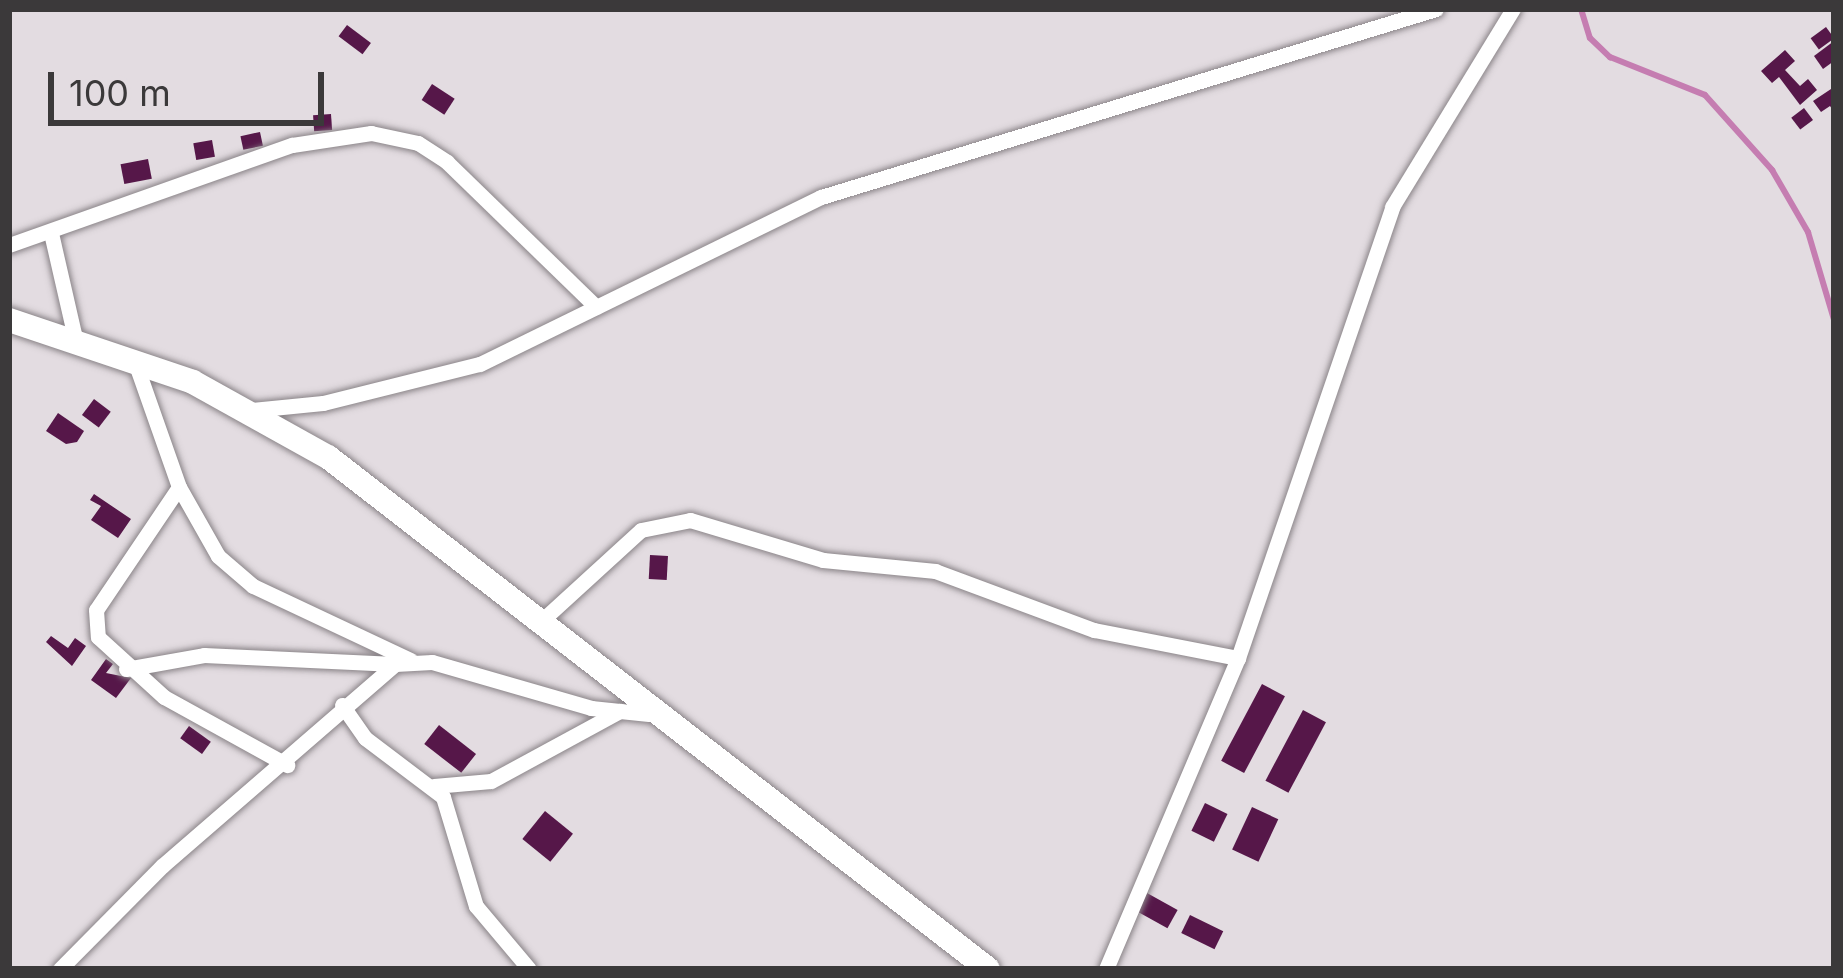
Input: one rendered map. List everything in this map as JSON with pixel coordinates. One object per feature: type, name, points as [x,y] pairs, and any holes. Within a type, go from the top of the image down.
[{"type":"main road","points":[[9,320],[134,359],[244,410],[328,458],[649,714],[988,969]]},
{"type":"street","points":[[244,410],[323,404],[480,364],[734,235],[924,160],[1436,9]]},
{"type":"street","points":[[1106,969],[1238,658],[1391,207],[1513,9]]},
{"type":"street","points":[[9,245],[292,145],[371,133],[418,143],[446,162],[596,307]]},
{"type":"street","points":[[51,233],[75,338]]},
{"type":"street","points":[[134,359],[179,488],[218,556],[243,579],[413,661],[649,714]]},
{"type":"street","points":[[179,488],[96,610],[98,637],[126,669],[201,721],[286,765]]},
{"type":"street","points":[[537,626],[641,530],[690,520],[823,560],[935,571],[1094,631],[1238,658]]},
{"type":"street","points":[[126,669],[204,655],[413,661]]},
{"type":"street","points":[[61,969],[162,866],[286,765],[342,705],[395,664]]},
{"type":"street","points":[[342,705],[365,738],[434,787],[459,834],[476,906],[530,969]]},
{"type":"street","points":[[434,787],[491,781],[620,711]]},
{"type":"building","points":[[347,25],[371,43],[363,54],[339,36]]},
{"type":"building","points":[[1826,27],[1834,38],[1819,49],[1811,38]]},
{"type":"building","points":[[1834,41],[1834,61],[1823,69],[1814,56]]},
{"type":"building","points":[[1785,50],[1795,61],[1785,70],[1800,86],[1808,79],[1817,90],[1800,105],[1779,77],[1772,83],[1761,71]]},
{"type":"building","points":[[432,84],[455,99],[444,115],[422,100]]},
{"type":"building","points":[[1834,87],[1834,112],[1830,106],[1821,112],[1813,101]]},
{"type":"building","points":[[1804,108],[1813,120],[1800,130],[1791,118]]},
{"type":"building","points":[[331,114],[332,130],[314,131],[313,115]]},
{"type":"building","points":[[260,132],[263,146],[243,150],[240,136]]},
{"type":"building","points":[[212,140],[215,157],[196,160],[193,143]]},
{"type":"building","points":[[148,159],[152,179],[124,184],[121,164]]},
{"type":"building","points":[[94,399],[111,412],[99,428],[82,415]]},
{"type":"building","points":[[58,413],[84,431],[77,442],[66,444],[46,431]]},
{"type":"building","points":[[94,494],[131,519],[118,538],[91,520],[101,506],[90,500]]},
{"type":"building","points":[[650,555],[668,556],[667,580],[649,579]]},
{"type":"building","points":[[51,636],[68,648],[75,638],[86,646],[72,666],[46,642]]},
{"type":"building","points":[[106,659],[113,664],[106,673],[131,678],[116,698],[91,680]]},
{"type":"building","points":[[1262,684],[1285,696],[1244,773],[1221,761]]},
{"type":"building","points":[[1303,710],[1326,722],[1288,793],[1265,781]]},
{"type":"building","points":[[439,725],[476,754],[461,773],[424,744]]},
{"type":"building","points":[[189,726],[211,742],[202,754],[180,738]]},
{"type":"building","points":[[1205,803],[1227,814],[1214,842],[1191,831]]},
{"type":"building","points":[[1252,807],[1278,819],[1258,862],[1232,850]]},
{"type":"building","points":[[545,811],[573,834],[550,862],[522,839]]},
{"type":"building","points":[[1147,893],[1178,910],[1167,928],[1137,911]]},
{"type":"building","points":[[1190,915],[1223,931],[1214,949],[1181,933]]},
{"type":"waterway","points":[[1581,9],[1590,38],[1610,57],[1705,95],[1772,170],[1808,232],[1834,320]]}]
